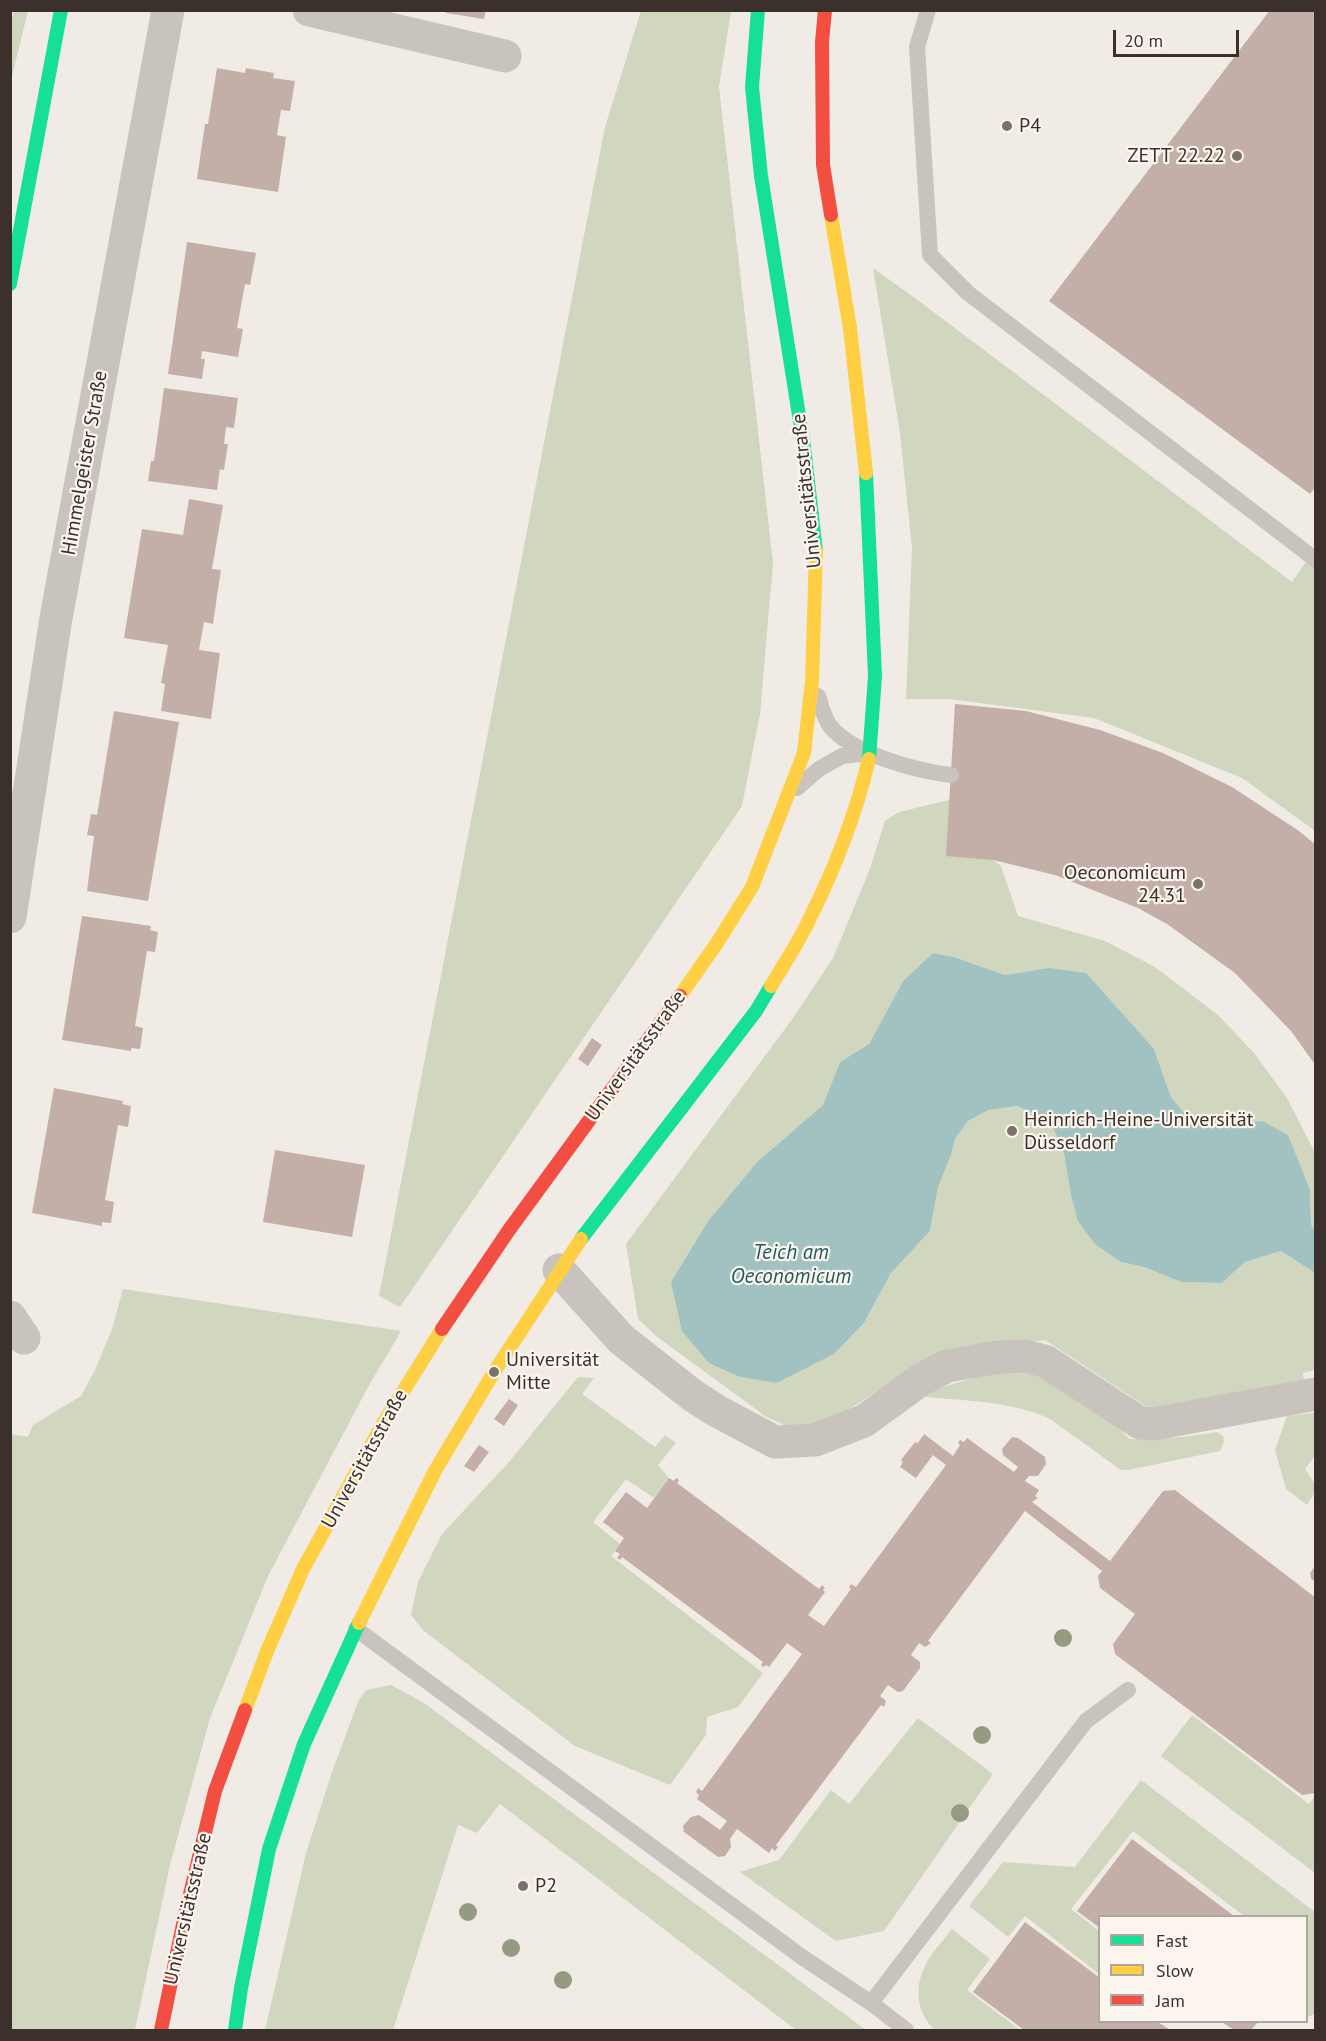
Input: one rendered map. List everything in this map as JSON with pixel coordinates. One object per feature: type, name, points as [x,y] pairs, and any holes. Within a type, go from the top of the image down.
[{"type":"main road","points":[[10,284],[61,10]]},
{"type":"main road","name":"Universitätsstraße","points":[[161,2031],[185,1915],[215,1791],[268,1649],[303,1569],[384,1422],[433,1341],[509,1230],[648,1041],[723,934],[752,887],[804,753],[812,681],[817,561],[804,447],[761,176],[752,87],[758,10]]},
{"type":"main road","points":[[235,2031],[241,1988],[269,1849],[304,1744],[357,1629],[436,1469],[494,1372],[583,1235],[756,1011],[810,919],[840,850],[862,787],[870,753],[875,676],[867,484],[850,328],[823,165],[822,42],[825,10]]},
{"type":"street","name":"Himmelgeister Straße","points":[[10,917],[56,618],[168,10]]},
{"type":"street","points":[[309,10],[506,56]]},
{"type":"street","points":[[559,1270],[621,1339],[692,1395],[776,1442],[814,1440],[864,1421],[922,1379],[947,1366],[999,1357],[1024,1356],[1045,1361],[1140,1423],[1153,1424],[1316,1394]]},
{"type":"lane","points":[[928,10],[917,47],[930,255],[968,293],[1316,560]]},
{"type":"lane","points":[[812,681],[829,724],[845,741],[870,753],[931,772],[951,775]]},
{"type":"lane","points":[[789,795],[819,769],[842,756],[870,753]]},
{"type":"lane","points":[[357,1629],[793,1950],[871,2003],[906,2031]]},
{"type":"lane","points":[[871,2003],[1086,1721],[1128,1690]]},
{"type":"green space","points":[[14,11],[28,11],[11,80],[10,25]]},
{"type":"green space","points":[[641,11],[731,11],[719,87],[773,563],[760,714],[742,806],[400,1307],[379,1296],[605,127]]},
{"type":"green space","points":[[873,268],[1292,582],[1315,549],[1315,831],[1242,778],[1094,718],[950,699],[906,699],[912,548],[900,433]]},
{"type":"green space","points":[[949,800],[993,860],[1001,866],[1018,916],[1105,941],[1155,967],[1218,1015],[1254,1053],[1287,1098],[1315,1153],[1315,1232],[1311,1224],[1310,1190],[1262,1121],[1236,1123],[1190,1120],[1171,1097],[1154,1049],[1126,1019],[1048,968],[1005,975],[954,957],[933,953],[903,981],[869,1044],[840,1062],[823,1105],[757,1162],[708,1221],[671,1282],[740,1377],[777,1383],[834,1354],[864,1323],[891,1273],[930,1231],[938,1187],[955,1139],[968,1121],[988,1110],[1017,1106],[1052,1122],[1064,1154],[1071,1195],[1121,1262],[1144,1267],[1181,1282],[1222,1283],[1245,1262],[1281,1251],[1315,1273],[1315,1370],[1303,1373],[1304,1382],[1155,1408],[1147,1407],[1045,1340],[930,1357],[834,1419],[799,1432],[765,1416],[656,1336],[638,1319],[626,1244],[793,1018],[833,958],[870,869],[885,821],[899,812]]},
{"type":"green space","points":[[123,1289],[401,1331],[367,1389],[268,1576],[210,1718],[170,1865],[135,2030],[11,2030],[11,1434],[28,1437],[33,1425],[81,1396],[96,1368],[112,1329]]},
{"type":"green space","points":[[1004,1369],[1040,1370],[1088,1400],[1130,1439],[1184,1437],[1217,1432],[1223,1436],[1224,1441],[1220,1451],[1121,1470],[1050,1419],[1035,1413],[1005,1405],[925,1397],[936,1389]]},
{"type":"green space","points":[[578,1377],[594,1378],[582,1394],[655,1447],[665,1435],[676,1443],[658,1465],[669,1478],[654,1498],[626,1479],[593,1522],[620,1544],[611,1556],[763,1673],[738,1707],[707,1717],[706,1735],[670,1785],[575,1746],[424,1631],[411,1615],[418,1582],[442,1534],[509,1462]]},
{"type":"green space","points":[[1315,1413],[1315,1456],[1305,1469],[1314,1483],[1315,1491],[1307,1505],[1286,1489],[1275,1450],[1287,1416]]},
{"type":"green space","points":[[391,1685],[424,1703],[866,2030],[796,2030],[500,1804],[477,1833],[458,1825],[393,2030],[265,2030],[306,1853],[332,1772],[358,1702],[366,1690]]},
{"type":"green space","points":[[1192,1715],[1309,1804],[1315,1796],[1315,1873],[1161,1756]]},
{"type":"green space","points":[[918,1718],[993,1774],[884,1931],[836,1941],[740,1872],[779,1860],[831,1790],[849,1804]]},
{"type":"green space","points":[[1141,1780],[1315,1912],[1315,2014],[1308,2017],[1308,1915],[1243,1915],[1133,1831],[1071,1909],[1098,1930],[1098,1973],[1025,1916],[1008,1937],[969,1906],[1003,1862],[1075,1867]]},
{"type":"green space","points":[[952,1929],[990,1959],[967,1990],[1020,2030],[935,2030],[924,2016],[919,1999],[922,1972]]},
{"type":"water","name":"Teich am Oeconomicum","points":[[933,953],[954,957],[1005,975],[1048,968],[1086,973],[1154,1049],[1171,1097],[1190,1120],[1236,1123],[1262,1121],[1288,1135],[1310,1190],[1311,1224],[1315,1232],[1315,1273],[1281,1251],[1245,1262],[1222,1283],[1181,1282],[1144,1267],[1121,1262],[1095,1244],[1078,1221],[1064,1154],[1051,1122],[1017,1106],[988,1110],[968,1121],[955,1139],[938,1187],[930,1231],[891,1273],[864,1323],[834,1354],[777,1383],[740,1377],[709,1363],[682,1331],[671,1282],[708,1221],[757,1162],[823,1105],[840,1062],[869,1044],[903,981]]},
{"type":"building","points":[[446,10],[486,10],[484,19],[446,13]]},
{"type":"building","name":"ZETT 22.22","points":[[1270,10],[1316,10],[1316,486],[1310,494],[1049,301]]},
{"type":"building","points":[[217,68],[245,73],[246,68],[274,73],[273,78],[295,81],[290,111],[281,110],[277,135],[286,137],[278,192],[197,179],[205,124],[208,124]]},
{"type":"building","points":[[187,242],[256,253],[250,285],[245,284],[237,328],[243,329],[238,357],[202,351],[201,359],[205,359],[202,379],[168,374]]},
{"type":"building","points":[[164,388],[238,398],[234,428],[226,427],[224,444],[228,444],[224,470],[220,469],[217,490],[148,481],[151,461],[154,461]]},
{"type":"building","points":[[189,499],[223,505],[212,569],[221,570],[213,624],[204,622],[199,650],[220,653],[211,719],[161,711],[165,684],[161,683],[168,645],[124,638],[142,529],[183,535]]},
{"type":"building","name":"Oeconomicum 24.31","points":[[955,704],[1026,711],[1100,730],[1163,753],[1232,787],[1299,831],[1316,845],[1316,1066],[1291,1031],[1235,973],[1167,924],[1138,908],[1055,875],[993,860],[946,856]]},
{"type":"building","points":[[114,711],[179,722],[148,901],[87,891],[94,836],[87,835],[91,814],[97,815]]},
{"type":"building","points":[[82,916],[151,926],[150,930],[158,932],[155,952],[147,951],[135,1026],[143,1028],[140,1049],[131,1048],[131,1051],[62,1040]]},
{"type":"building","points":[[592,1038],[602,1045],[588,1066],[578,1059]]},
{"type":"building","points":[[54,1088],[123,1101],[122,1104],[131,1106],[128,1127],[118,1125],[105,1200],[114,1202],[111,1223],[102,1222],[102,1226],[32,1213]]},
{"type":"building","points":[[275,1150],[365,1165],[352,1237],[263,1222]]},
{"type":"building","points":[[509,1399],[518,1405],[504,1426],[494,1419]]},
{"type":"building","points":[[924,1434],[953,1456],[960,1445],[958,1443],[960,1440],[964,1442],[967,1438],[1014,1472],[1018,1467],[1003,1455],[1002,1449],[1012,1437],[1018,1438],[1045,1457],[1046,1464],[1038,1476],[1029,1476],[1025,1481],[1039,1490],[1035,1496],[1038,1498],[1032,1502],[1110,1561],[1163,1491],[1175,1490],[1316,1598],[1316,1793],[1302,1795],[1115,1654],[1113,1644],[1135,1614],[1100,1588],[1098,1576],[1102,1571],[1025,1511],[928,1641],[931,1643],[925,1647],[919,1643],[911,1655],[920,1662],[920,1668],[903,1691],[898,1692],[888,1685],[880,1696],[886,1701],[884,1707],[881,1705],[776,1845],[778,1847],[775,1851],[772,1848],[769,1853],[737,1829],[730,1839],[731,1847],[725,1856],[718,1857],[684,1832],[683,1826],[691,1817],[699,1815],[720,1830],[727,1821],[697,1799],[699,1795],[696,1792],[698,1788],[702,1791],[802,1654],[787,1643],[769,1667],[766,1665],[764,1667],[761,1665],[763,1662],[622,1557],[620,1560],[617,1558],[620,1554],[615,1551],[624,1538],[603,1522],[626,1492],[647,1508],[669,1478],[674,1481],[676,1478],[679,1480],[677,1483],[819,1589],[822,1585],[825,1588],[823,1590],[825,1592],[808,1615],[824,1626],[851,1589],[849,1587],[851,1584],[856,1587],[946,1465],[933,1455],[916,1478],[900,1467],[903,1462],[901,1460]]},
{"type":"building","points":[[479,1445],[489,1452],[474,1472],[464,1466]]},
{"type":"building","points":[[1316,1565],[1316,1582],[1311,1579],[1310,1573]]},
{"type":"building","points":[[1132,1839],[1233,1915],[1098,1915],[1098,1927],[1077,1911]]},
{"type":"building","points":[[1025,1922],[1098,1977],[1098,2023],[1160,2023],[1170,2030],[1024,2030],[973,1992]]},
{"type":"building","points":[[1224,2023],[1257,2023],[1251,2030],[1234,2030]]},
{"type":"traffic: fast","points":[[10,284],[61,10]]},
{"type":"traffic: fast","points":[[758,10],[752,87],[761,176],[804,447],[816,551]]},
{"type":"traffic: fast","points":[[866,473],[875,676],[869,759]]},
{"type":"traffic: fast","points":[[581,1239],[756,1011],[771,986]]},
{"type":"traffic: fast","points":[[235,2030],[241,1988],[269,1849],[304,1744],[359,1623]]},
{"type":"traffic: slow","points":[[831,215],[850,328],[866,473]]},
{"type":"traffic: slow","points":[[680,996],[752,887],[804,753],[812,681],[816,551]]},
{"type":"traffic: slow","points":[[771,986],[801,936],[828,880],[851,820],[869,759]]},
{"type":"traffic: slow","points":[[359,1623],[436,1469],[494,1372],[581,1239]]},
{"type":"traffic: slow","points":[[245,1710],[268,1649],[303,1569],[384,1422],[442,1329]]},
{"type":"traffic: jam","points":[[825,10],[822,42],[823,165],[831,215]]},
{"type":"traffic: jam","points":[[442,1329],[509,1230],[680,996]]},
{"type":"traffic: jam","points":[[161,2030],[185,1915],[215,1791],[245,1710]]},
{"type":"place","name":"P4","points":[[1007,126]]},
{"type":"place","name":"ZETT 22.22","points":[[1237,156]]},
{"type":"place","name":"Oeconomicum 24.31","points":[[1198,884]]},
{"type":"place","name":"Heinrich-Heine-Universität Düsseldorf","points":[[1012,1131]]},
{"type":"place","name":"Universität Mitte","points":[[494,1372]]},
{"type":"place","name":"P2","points":[[523,1886]]}]
